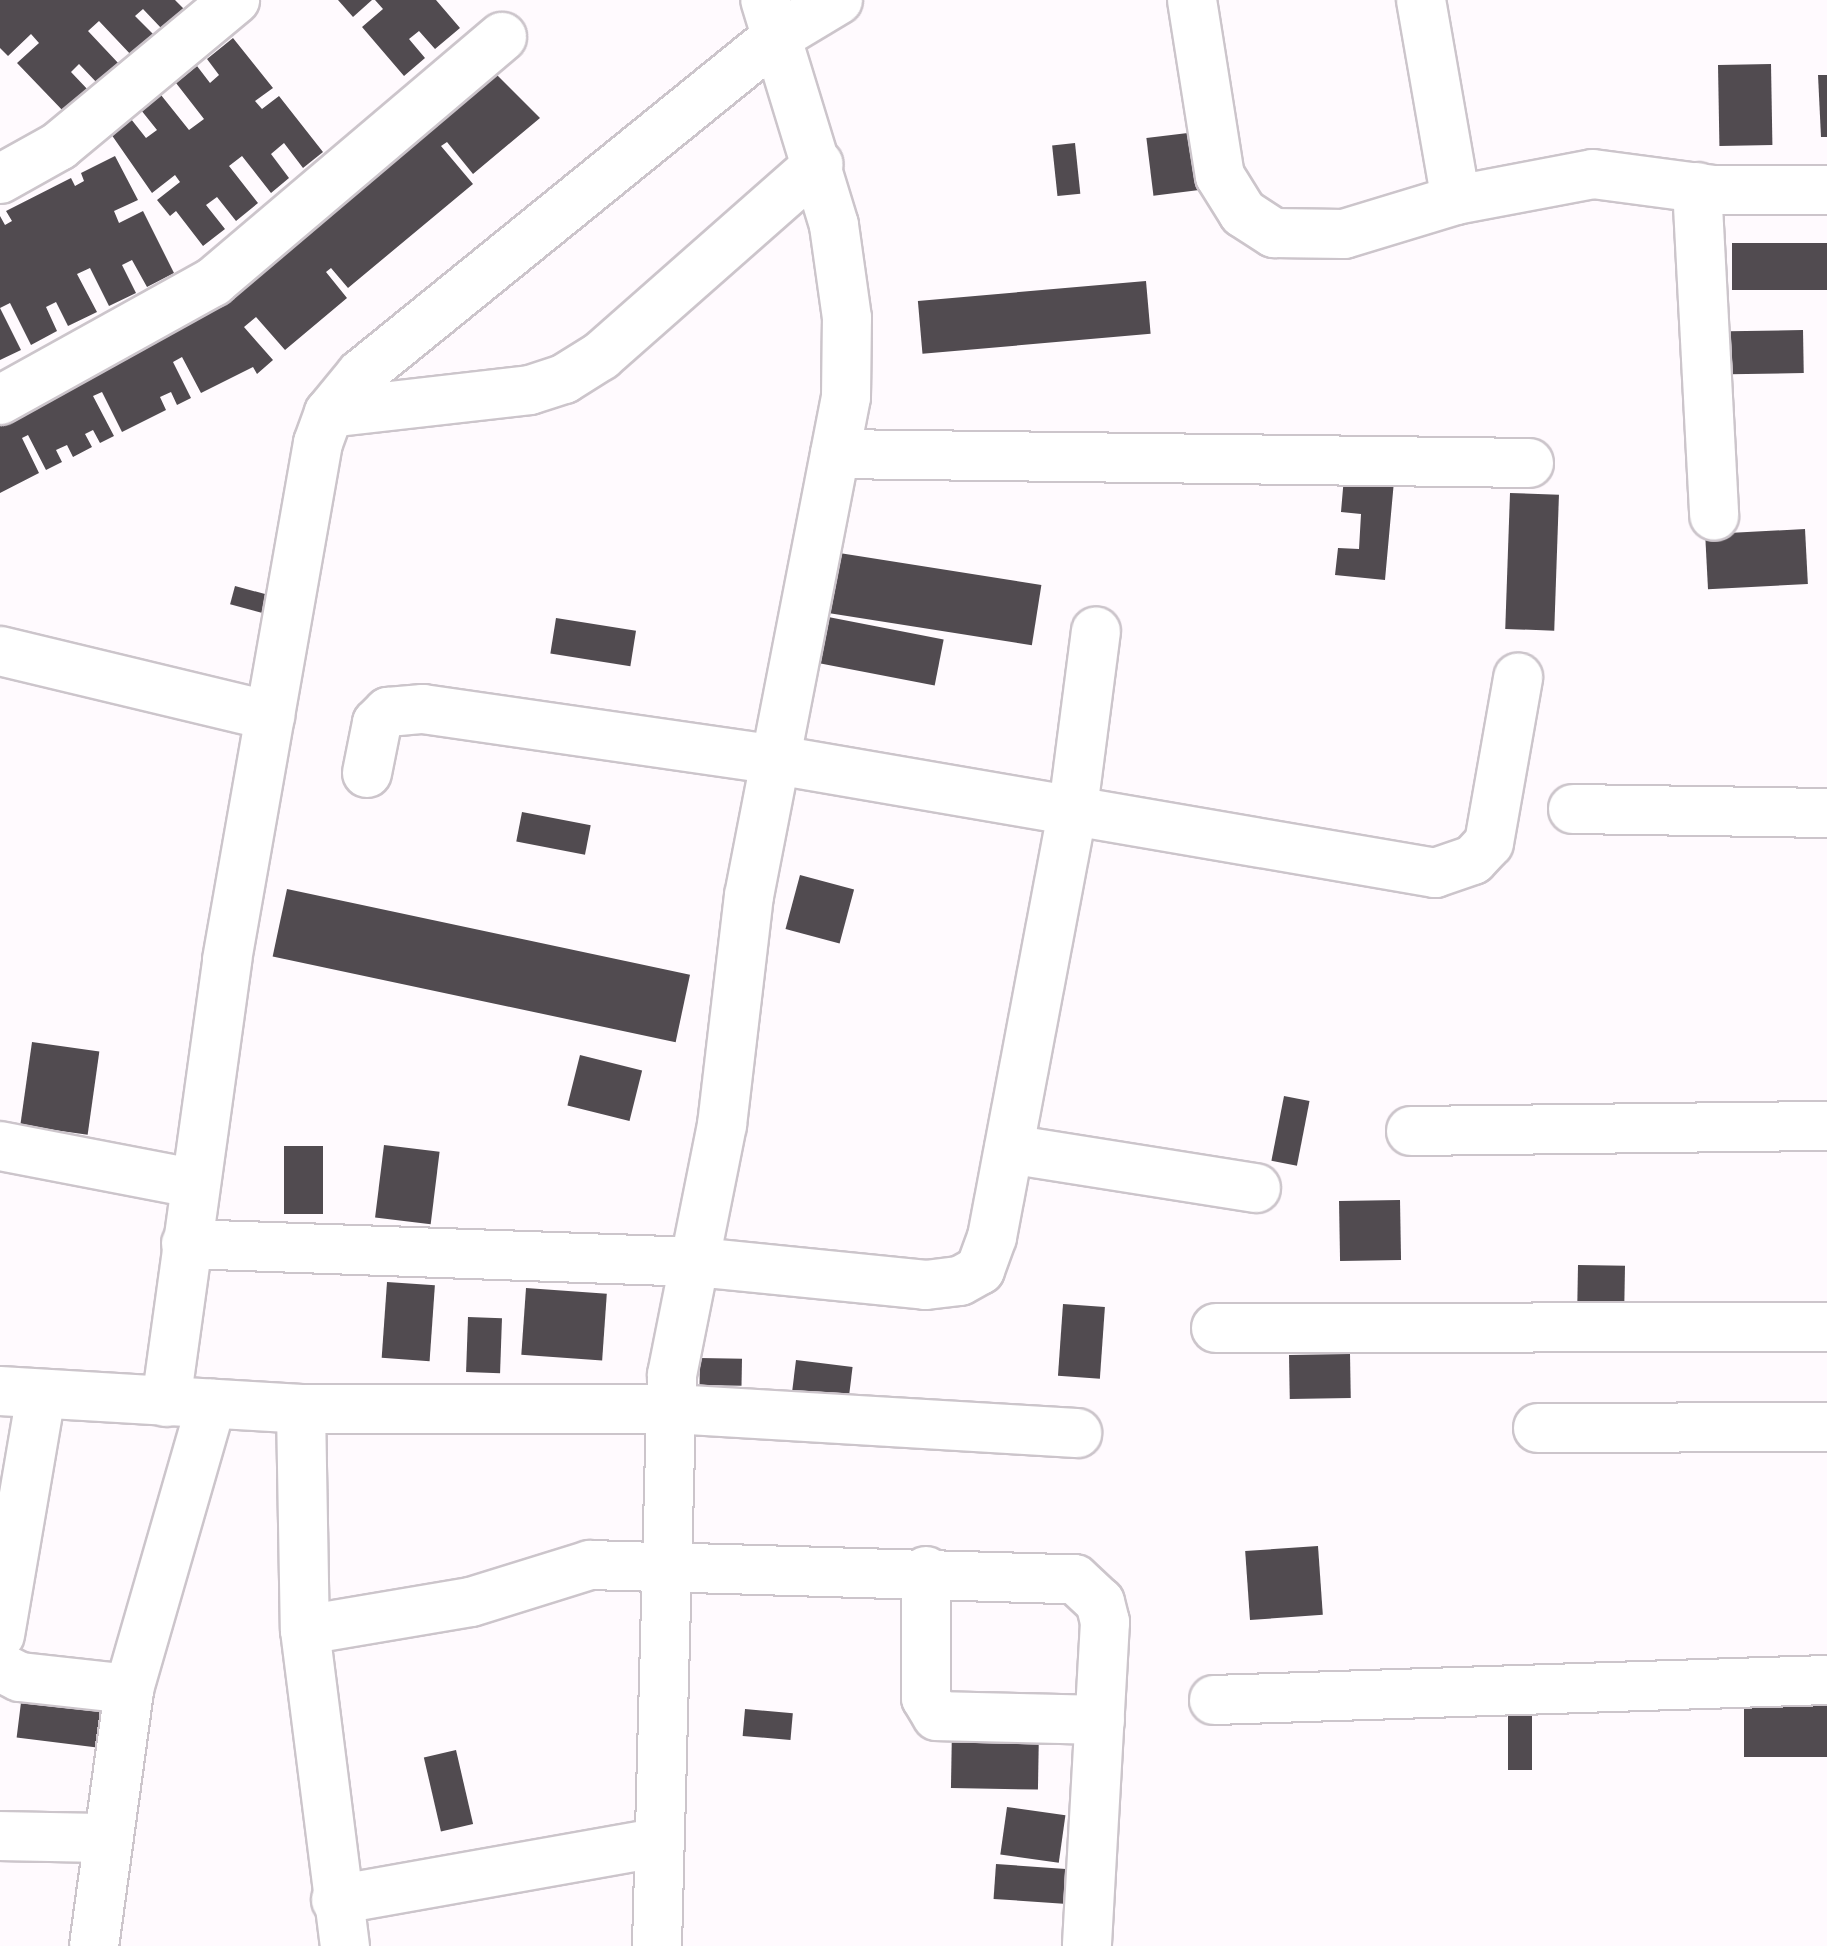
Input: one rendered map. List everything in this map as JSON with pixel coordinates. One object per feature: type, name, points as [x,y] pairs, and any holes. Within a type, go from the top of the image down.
[{"type":"street","points":[[0,179],[70,138],[235,0]]},
{"type":"street","points":[[94,1946],[104,1838],[129,1689],[188,1403],[186,1244],[193,1184],[318,443],[329,413],[360,374],[771,18],[838,0]]},
{"type":"street","points":[[1192,0],[1220,176],[1243,213],[1274,233],[1306,238],[1344,234],[1456,200],[1593,174],[1697,186],[1827,190]]},
{"type":"street","points":[[1421,0],[1456,200]]},
{"type":"street","points":[[657,1946],[672,1375],[698,1262],[749,896],[846,397],[847,318],[819,164],[771,18]]},
{"type":"street","points":[[0,400],[213,282],[502,37]]},
{"type":"street","points":[[329,413],[530,390],[564,379],[602,356],[819,164]]},
{"type":"street","points":[[1697,186],[1714,516]]},
{"type":"street","points":[[835,454],[1529,462]]},
{"type":"street","points":[[186,1244],[698,1262],[926,1284],[960,1281],[980,1270],[992,1237],[1073,808],[1096,631]]},
{"type":"street","points":[[0,651],[270,716]]},
{"type":"street","points":[[367,773],[377,724],[403,709],[777,760],[1435,873],[1456,869],[1489,843],[1518,678]]},
{"type":"street","points":[[1572,809],[1827,812]]},
{"type":"street","points":[[1411,1131],[1827,1126]]},
{"type":"street","points":[[0,1146],[193,1184]]},
{"type":"street","points":[[1009,1149],[1256,1188]]},
{"type":"street","points":[[1216,1328],[1827,1327]]},
{"type":"street","points":[[0,1634],[20,1392],[301,1410],[671,1409],[1077,1433]]},
{"type":"street","points":[[301,1410],[305,1630],[336,1900],[345,1946]]},
{"type":"street","points":[[1538,1428],[1827,1427]]},
{"type":"street","points":[[305,1630],[471,1602],[566,1568],[665,1565],[1056,1574],[1088,1588],[1105,1622],[1087,1946]]},
{"type":"street","points":[[926,1571],[926,1698],[936,1716],[1100,1720]]},
{"type":"street","points":[[0,1667],[20,1677],[129,1689]]},
{"type":"street","points":[[1214,1700],[1827,1680]]},
{"type":"street","points":[[0,1836],[104,1838]]},
{"type":"street","points":[[336,1900],[657,1843]]},
{"type":"building","points":[[0,0],[175,0],[184,9],[162,29],[143,9],[135,16],[155,36],[133,57],[99,21],[88,31],[120,65],[99,85],[79,64],[71,72],[90,92],[66,114],[17,63],[39,43],[31,34],[8,56],[0,48]]},
{"type":"building","points":[[338,0],[372,0],[353,17]]},
{"type":"building","points":[[375,0],[436,0],[460,28],[435,49],[419,31],[409,39],[425,58],[404,76],[362,27],[383,9]]},
{"type":"building","points":[[233,38],[273,88],[255,101],[262,109],[279,96],[323,152],[303,168],[284,143],[271,154],[289,178],[271,193],[242,156],[229,166],[258,203],[236,221],[217,197],[206,205],[225,229],[203,246],[176,211],[170,216],[157,200],[180,182],[175,175],[152,193],[111,134],[131,119],[146,138],[157,130],[141,110],[161,95],[189,130],[204,119],[176,83],[197,66],[210,83],[219,75],[207,59]]},
{"type":"building","points":[[1771,64],[1772,145],[1719,146],[1718,65]]},
{"type":"building","points":[[490,68],[540,118],[473,174],[447,142],[441,146],[473,184],[348,288],[331,268],[326,272],[347,298],[285,350],[256,317],[244,327],[273,360],[257,374],[253,367],[201,393],[182,357],[173,362],[191,398],[177,405],[171,392],[160,397],[166,410],[122,432],[102,392],[93,396],[114,436],[100,443],[93,430],[85,434],[92,447],[73,457],[67,445],[56,450],[62,462],[46,470],[28,435],[22,438],[39,473],[0,493],[0,415]]},
{"type":"building","points":[[1818,75],[1827,75],[1827,137],[1821,137]]},
{"type":"building","points":[[1196,132],[1203,190],[1153,196],[1146,138]]},
{"type":"building","points":[[1075,143],[1080,194],[1057,196],[1052,145]]},
{"type":"building","points":[[115,156],[138,200],[114,211],[119,223],[143,211],[174,273],[147,287],[132,260],[122,265],[136,293],[109,306],[90,268],[77,274],[97,312],[68,326],[56,302],[46,307],[57,331],[31,345],[10,303],[0,308],[0,216],[5,225],[12,221],[6,211],[71,178],[75,186],[84,181],[81,173]]},
{"type":"building","points":[[1732,243],[1827,243],[1827,290],[1732,290]]},
{"type":"building","points":[[1146,281],[1151,334],[922,354],[918,301]]},
{"type":"building","points":[[0,308],[21,350],[0,360]]},
{"type":"building","points":[[1803,330],[1804,373],[1730,374],[1729,331]]},
{"type":"building","points":[[1345,465],[1395,470],[1385,580],[1335,575],[1338,548],[1359,549],[1361,514],[1341,512]]},
{"type":"building","points":[[1510,493],[1559,495],[1554,631],[1505,629]]},
{"type":"building","points":[[1805,529],[1808,584],[1708,589],[1705,534]]},
{"type":"building","points":[[833,552],[1041,585],[1032,645],[823,612]]},
{"type":"building","points":[[235,586],[284,599],[279,618],[230,604]]},
{"type":"building","points":[[818,615],[944,639],[935,686],[809,661]]},
{"type":"building","points":[[556,618],[636,631],[630,666],[550,654]]},
{"type":"building","points":[[522,812],[591,825],[585,855],[516,841]]},
{"type":"building","points":[[800,875],[854,889],[840,944],[786,929]]},
{"type":"building","points":[[287,889],[690,975],[676,1042],[273,956]]},
{"type":"building","points":[[32,1042],[99,1051],[88,1135],[20,1125]]},
{"type":"building","points":[[580,1055],[642,1070],[630,1121],[567,1105]]},
{"type":"building","points":[[1284,1096],[1310,1101],[1297,1166],[1271,1161]]},
{"type":"building","points":[[384,1145],[440,1152],[431,1224],[375,1217]]},
{"type":"building","points":[[284,1146],[323,1146],[323,1214],[284,1214]]},
{"type":"building","points":[[1400,1200],[1401,1260],[1340,1261],[1339,1201]]},
{"type":"building","points":[[1578,1265],[1625,1266],[1624,1308],[1577,1307]]},
{"type":"building","points":[[387,1282],[435,1285],[430,1361],[382,1358]]},
{"type":"building","points":[[526,1288],[607,1294],[602,1360],[521,1355]]},
{"type":"building","points":[[1063,1304],[1105,1307],[1100,1379],[1058,1376]]},
{"type":"building","points":[[468,1317],[502,1318],[500,1373],[466,1372]]},
{"type":"building","points":[[1350,1354],[1351,1398],[1290,1399],[1289,1355]]},
{"type":"building","points":[[700,1358],[742,1359],[742,1386],[700,1385]]},
{"type":"building","points":[[796,1360],[853,1367],[848,1401],[792,1394]]},
{"type":"building","points":[[1318,1546],[1323,1615],[1250,1620],[1245,1551]]},
{"type":"building","points":[[23,1686],[111,1697],[105,1748],[17,1738]]},
{"type":"building","points":[[1744,1698],[1827,1698],[1827,1757],[1744,1757]]},
{"type":"building","points":[[1508,1707],[1532,1707],[1532,1770],[1508,1770]]},
{"type":"building","points":[[745,1709],[793,1713],[790,1740],[743,1736]]},
{"type":"building","points":[[952,1728],[1039,1730],[1038,1790],[951,1788]]},
{"type":"building","points":[[456,1750],[473,1824],[441,1831],[424,1757]]},
{"type":"building","points":[[1007,1807],[1065,1815],[1059,1863],[1000,1855]]},
{"type":"building","points":[[996,1864],[1066,1869],[1063,1904],[994,1899]]}]
